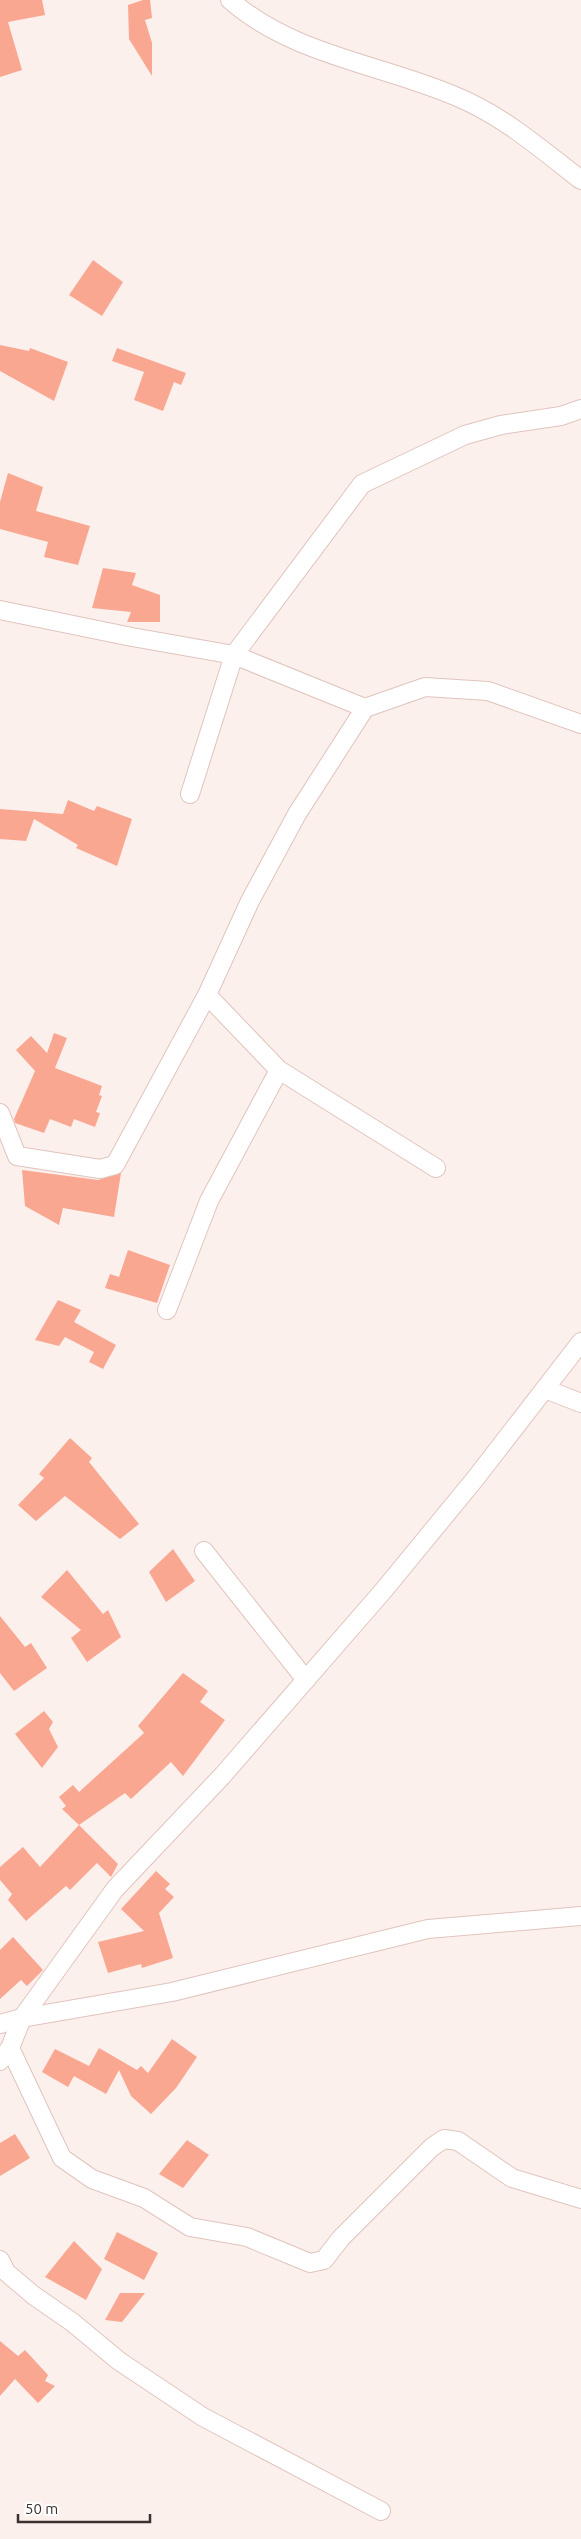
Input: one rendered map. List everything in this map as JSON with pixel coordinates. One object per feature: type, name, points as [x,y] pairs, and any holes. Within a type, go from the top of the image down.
[{"type":"street","points":[[230,0],[249,17],[299,42],[456,96],[512,126],[581,180]]},
{"type":"street","points":[[190,794],[234,655],[362,484],[465,435],[500,425],[561,416],[581,409]]},
{"type":"street","points":[[0,610],[234,655],[365,708]]},
{"type":"street","points":[[0,1113],[8,1153],[100,1169],[115,1164],[206,995],[250,901],[298,814],[365,708],[425,687],[488,691],[581,724]]},
{"type":"street","points":[[206,995],[279,1070],[436,1168]]},
{"type":"street","points":[[167,1310],[209,1202],[279,1070]]},
{"type":"street","points":[[581,1342],[383,1591],[222,1775],[115,1890],[22,2018],[3,2053],[62,2158],[92,2179],[144,2198],[190,2227],[247,2237],[310,2263],[324,2260],[341,2238],[432,2147],[444,2139],[458,2141],[512,2178],[581,2199]]},
{"type":"street","points":[[545,1389],[581,1403]]},
{"type":"street","points":[[204,1551],[306,1680]]},
{"type":"street","points":[[0,2024],[22,2018],[172,1992],[428,1929],[581,1916]]},
{"type":"street","points":[[0,2260],[6,2272],[33,2295],[72,2322],[119,2361],[172,2396],[203,2416],[381,2511]]},
{"type":"building","points":[[0,0],[42,0],[45,15],[8,22],[22,70],[0,77]]},
{"type":"building","points":[[143,0],[150,0],[152,18],[145,20],[152,43],[152,76],[129,39],[128,5]]},
{"type":"building","points":[[93,260],[123,282],[102,316],[69,295]]},
{"type":"building","points":[[0,345],[29,351],[30,348],[68,362],[54,401],[0,371]]},
{"type":"building","points":[[117,348],[186,373],[181,385],[174,382],[163,411],[134,400],[144,372],[112,361]]},
{"type":"building","points":[[8,473],[43,487],[36,511],[90,526],[78,565],[44,557],[48,542],[0,529],[0,502]]},
{"type":"building","points":[[103,568],[136,573],[132,585],[160,595],[160,622],[127,622],[131,612],[92,608]]},
{"type":"building","points":[[68,800],[94,811],[97,806],[132,819],[117,866],[76,848],[78,845],[34,819],[26,841],[0,839],[0,809],[63,814]]},
{"type":"building","points":[[54,1033],[67,1038],[55,1068],[102,1086],[99,1095],[102,1096],[96,1112],[100,1113],[95,1127],[74,1119],[71,1127],[50,1119],[44,1133],[15,1123],[14,1119],[35,1071],[16,1050],[31,1036],[47,1053]]},
{"type":"building","points":[[22,1170],[98,1180],[121,1173],[114,1217],[63,1208],[59,1225],[25,1206]]},
{"type":"building","points":[[128,1250],[170,1265],[157,1303],[105,1288],[110,1274],[119,1277]]},
{"type":"building","points":[[58,1300],[81,1310],[74,1322],[116,1345],[103,1369],[89,1362],[94,1352],[65,1337],[59,1346],[35,1340]]},
{"type":"building","points":[[70,1438],[92,1458],[89,1462],[139,1524],[120,1539],[65,1496],[36,1521],[18,1505],[44,1478],[39,1474]]},
{"type":"building","points":[[173,1549],[195,1581],[166,1602],[149,1572]]},
{"type":"building","points":[[67,1570],[103,1614],[108,1610],[121,1637],[87,1662],[71,1638],[81,1630],[41,1597]]},
{"type":"building","points":[[0,1616],[25,1647],[31,1643],[47,1668],[14,1691],[0,1673]]},
{"type":"building","points":[[183,1673],[208,1691],[200,1702],[225,1720],[183,1776],[171,1762],[131,1799],[125,1793],[79,1825],[62,1809],[66,1806],[59,1797],[73,1785],[79,1792],[144,1733],[138,1726]]},
{"type":"building","points":[[44,1711],[53,1722],[49,1729],[58,1747],[42,1768],[15,1734]]},
{"type":"building","points":[[79,1825],[118,1864],[111,1877],[97,1863],[70,1890],[66,1886],[26,1921],[8,1900],[12,1894],[0,1880],[0,1867],[23,1847],[40,1867]]},
{"type":"building","points":[[156,1871],[170,1884],[165,1889],[174,1897],[159,1913],[173,1958],[142,1968],[141,1964],[108,1973],[98,1942],[144,1931],[121,1909]]},
{"type":"building","points":[[13,1937],[43,1970],[27,1986],[21,1980],[0,1999],[0,1950]]},
{"type":"building","points":[[172,2039],[197,2057],[176,2088],[151,2114],[131,2096],[119,2070],[106,2094],[74,2076],[68,2087],[42,2072],[55,2049],[89,2066],[99,2048],[137,2070],[141,2066],[148,2073]]},
{"type":"building","points":[[15,2134],[30,2158],[0,2176],[0,2143]]},
{"type":"building","points":[[187,2140],[209,2155],[183,2188],[159,2174]]},
{"type":"building","points":[[117,2232],[158,2253],[144,2280],[104,2259]]},
{"type":"building","points":[[74,2241],[102,2269],[86,2300],[45,2277]]},
{"type":"building","points":[[120,2293],[145,2293],[122,2322],[105,2320]]},
{"type":"building","points":[[0,2341],[18,2356],[25,2350],[48,2375],[45,2381],[55,2386],[38,2403],[15,2379],[0,2396]]}]
